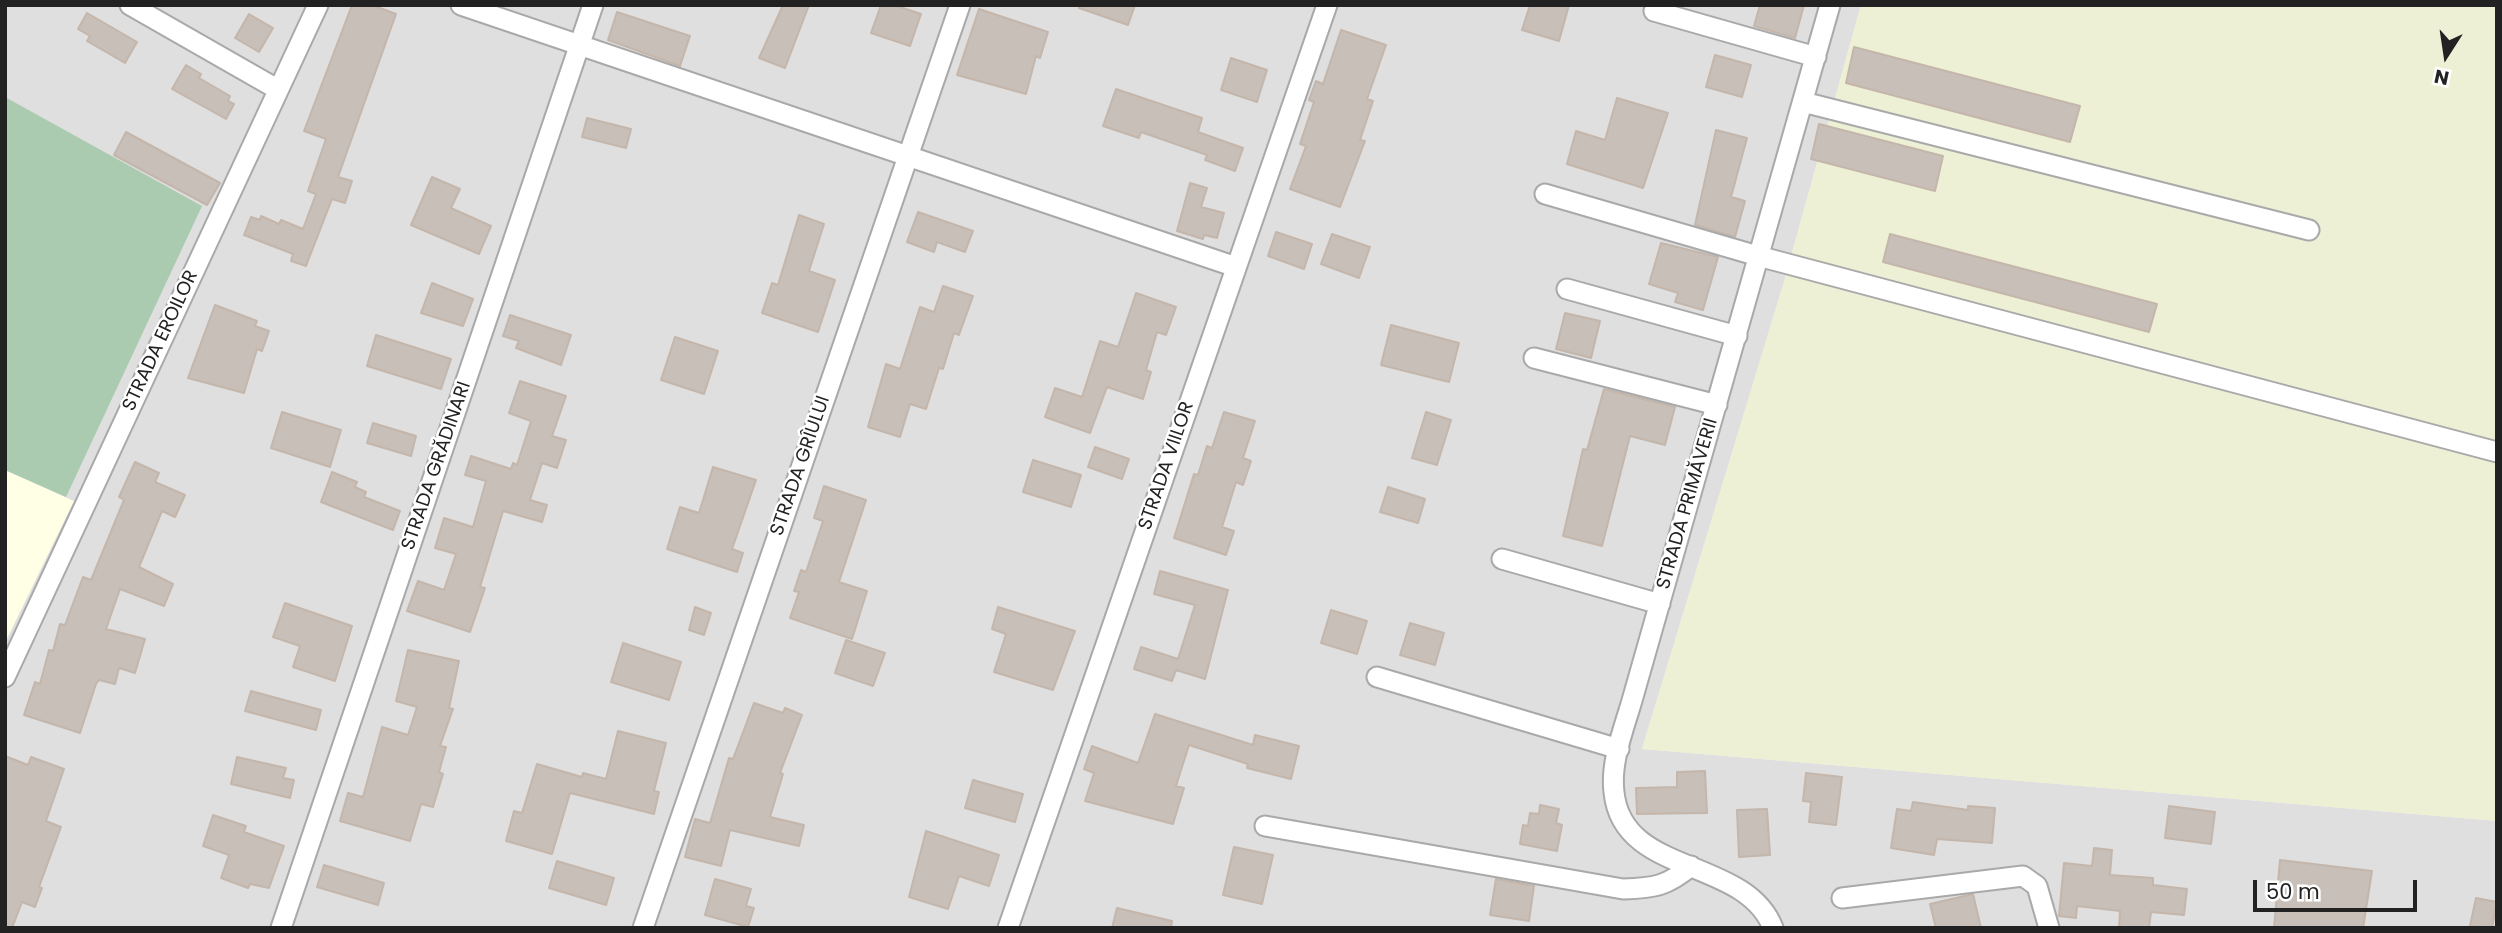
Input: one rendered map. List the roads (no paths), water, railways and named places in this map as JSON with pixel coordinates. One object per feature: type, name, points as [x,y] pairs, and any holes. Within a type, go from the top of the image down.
[{"type":"street","points":[[130,5],[277,89]]},
{"type":"street","name":"STRADA EROILOR","points":[[5,677],[318,5]]},
{"type":"street","points":[[461,5],[907,158],[1236,267]]},
{"type":"street","name":"STRADA GRĂDINARI","points":[[281,928],[593,5]]},
{"type":"street","name":"STRADA GRÎULUI","points":[[643,928],[960,5]]},
{"type":"street","name":"STRADA VIILOR","points":[[1008,928],[1327,5]]},
{"type":"street","name":"STRADA PRIMĂVERII","points":[[1773,928],[1768,915],[1751,895],[1650,848],[1623,823],[1613,790],[1619,749],[1830,5]]},
{"type":"street","points":[[1654,11],[1816,57]]},
{"type":"street","points":[[1803,102],[2309,230]]},
{"type":"street","points":[[1545,194],[1758,256],[2497,452]]},
{"type":"street","points":[[1567,289],[1737,335]]},
{"type":"street","points":[[1534,358],[1717,405]]},
{"type":"street","points":[[1502,559],[1660,604]]},
{"type":"street","points":[[1377,677],[1619,749]]},
{"type":"street","points":[[1265,826],[1623,889],[1651,888],[1671,883],[1691,866]]},
{"type":"street","points":[[1842,898],[2023,876],[2037,886],[2049,928]]}]
